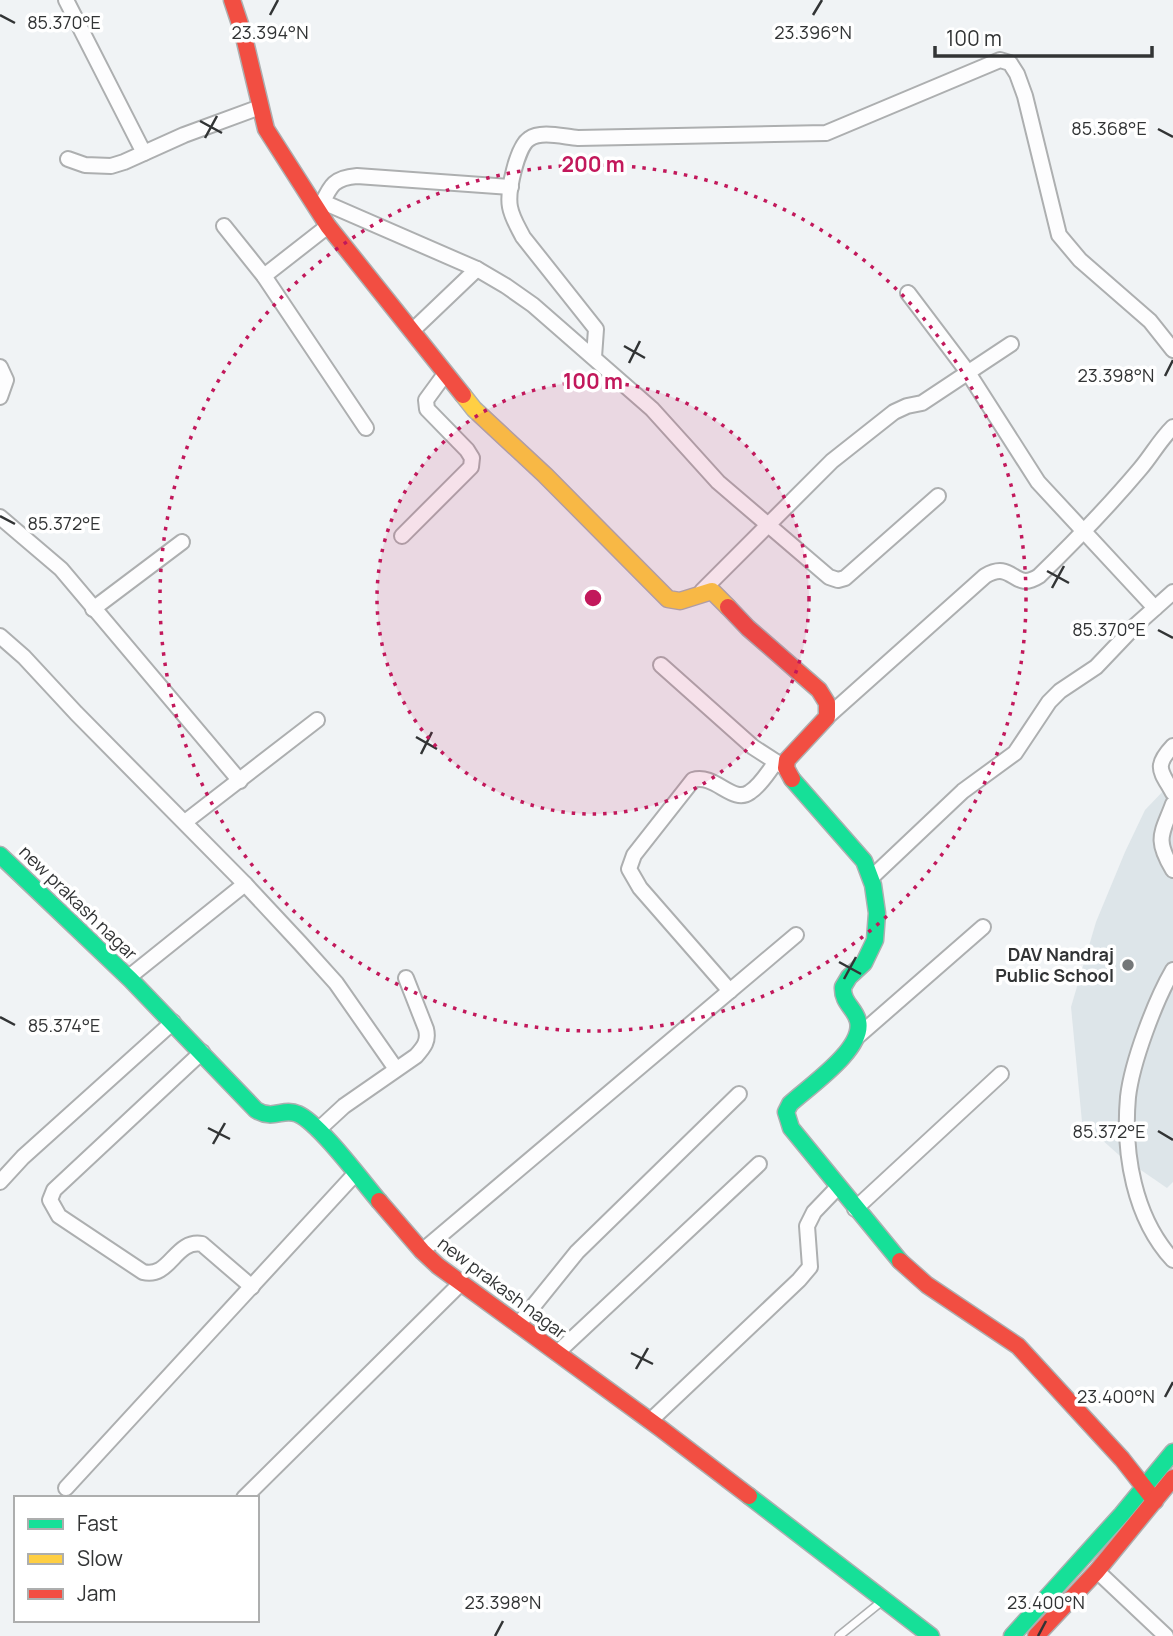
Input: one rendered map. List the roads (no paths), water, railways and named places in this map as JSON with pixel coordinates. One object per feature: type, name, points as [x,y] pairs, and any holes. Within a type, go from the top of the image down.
[{"type":"street","points":[[66,0],[144,153]]},
{"type":"street","points":[[232,0],[271,139],[323,213],[445,374],[486,422],[545,475],[668,599],[676,603],[702,591],[832,461],[894,412],[922,402],[1011,344]]},
{"type":"street","points":[[594,357],[596,329],[523,237],[509,205],[517,160],[522,146],[529,138],[538,135],[578,138],[826,133],[1000,60],[1010,63],[1025,96],[1059,235],[1080,260],[1150,321],[1173,350]]},
{"type":"street","points":[[68,159],[85,165],[111,166],[260,107]]},
{"type":"street","points":[[264,276],[323,213],[330,187],[341,177],[511,187]]},
{"type":"street","points":[[323,213],[477,270],[533,305],[652,410],[718,482],[829,577],[838,580],[845,578],[938,496]]},
{"type":"street","points":[[224,226],[264,276],[366,428]]},
{"type":"street","points":[[412,331],[477,270]]},
{"type":"street","points":[[908,293],[967,371],[1033,476],[1155,608]]},
{"type":"street","points":[[0,367],[6,380],[0,397]]},
{"type":"street","points":[[402,536],[471,467],[472,458],[467,450],[427,409],[426,400],[445,374]]},
{"type":"street","points":[[730,991],[640,888],[629,869],[634,855],[694,780],[710,780],[731,793],[741,796],[748,794],[787,760],[827,717],[985,576],[995,570],[1006,571],[1025,581],[1031,581],[1084,532],[1143,466],[1156,444],[1173,427]]},
{"type":"street","points":[[0,517],[53,561],[240,780]]},
{"type":"street","points":[[93,609],[182,542]]},
{"type":"street","points":[[702,591],[712,591],[719,596],[748,628],[819,690],[826,698],[829,709],[827,717]]},
{"type":"street","points":[[871,878],[963,791],[1015,753],[1059,691],[1096,667],[1173,592]]},
{"type":"street","points":[[0,636],[24,657],[245,884],[336,984],[396,1069]]},
{"type":"street","points":[[661,665],[725,724],[781,765],[864,861],[871,878],[875,901],[876,939],[873,950],[843,986],[847,1005],[858,1019],[860,1027],[857,1037]]},
{"type":"street","points":[[185,822],[317,720]]},
{"type":"street","points":[[1173,746],[1162,760],[1160,769],[1173,793]]},
{"type":"street","points":[[1173,804],[1161,833],[1165,855],[1173,870]]},
{"type":"street","name":"new prakash nagar","points":[[0,855],[129,977],[256,1110],[265,1116],[289,1112],[297,1114],[318,1130],[422,1251],[460,1283],[650,1421],[931,1636]]},
{"type":"street","points":[[129,977],[245,884]]},
{"type":"street","points":[[983,927],[857,1037],[843,1056],[799,1095],[786,1112],[791,1128],[893,1255],[927,1285],[1018,1346],[1154,1501]]},
{"type":"street","points":[[422,1251],[796,935]]},
{"type":"street","points":[[1173,970],[1153,1013],[1128,1098],[1130,1151],[1136,1194],[1151,1231],[1173,1260]]},
{"type":"street","points":[[318,1130],[345,1106],[424,1048],[428,1037],[406,978]]},
{"type":"street","points":[[0,1182],[23,1157],[173,1022]]},
{"type":"street","points":[[202,1052],[54,1190],[50,1199],[59,1216],[143,1272],[152,1274],[160,1271],[186,1245],[202,1244],[251,1287]]},
{"type":"street","points":[[855,1209],[1001,1074]]},
{"type":"street","points":[[518,1325],[577,1252],[739,1094]]},
{"type":"street","points":[[557,1353],[759,1164]]},
{"type":"street","points":[[66,1488],[355,1174]]},
{"type":"street","points":[[650,1421],[810,1267],[807,1226],[814,1212],[838,1188]]},
{"type":"street","points":[[246,1496],[460,1283]]},
{"type":"street","points":[[1012,1636],[1043,1605],[1173,1452]]},
{"type":"street","points":[[1036,1636],[1097,1571],[1173,1478]]},
{"type":"street","points":[[1097,1571],[1166,1636]]},
{"type":"lane","points":[[839,1636],[885,1600]]},
{"type":"place","name":"DAV Nandraj Public School","points":[[1128,965]]}]
